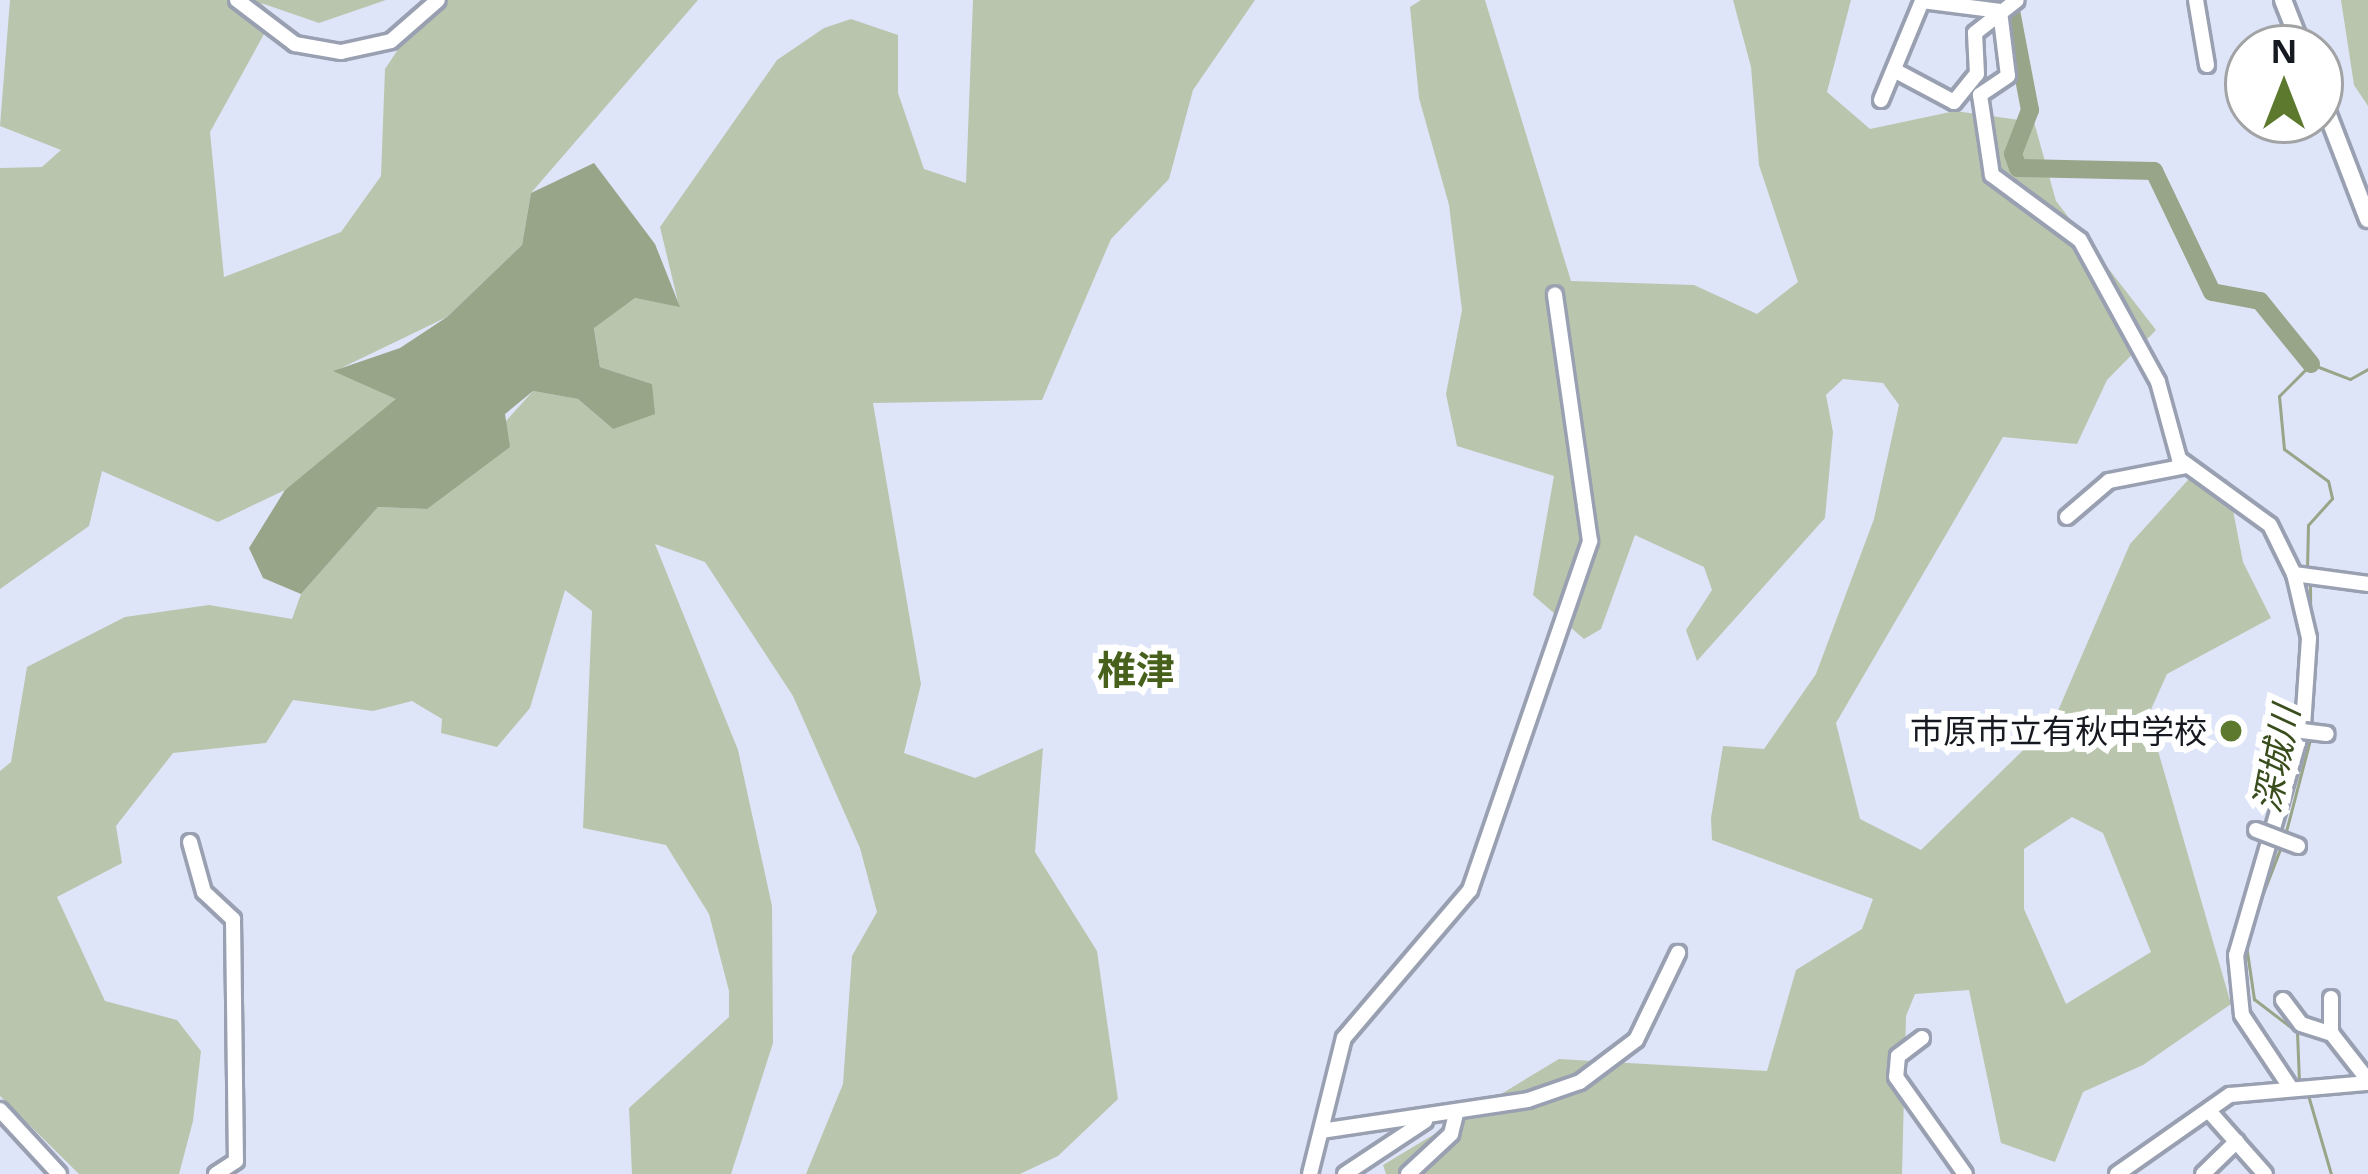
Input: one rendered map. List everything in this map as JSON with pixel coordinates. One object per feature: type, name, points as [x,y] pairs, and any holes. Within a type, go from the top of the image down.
[{"type":"main road","points":[[2339,144],[2368,218]]},
{"type":"street","points":[[237,0],[296,44],[341,52],[391,41],[438,0]]},
{"type":"street","points":[[1894,70],[1954,102],[1977,74],[1976,33],[2017,0]]},
{"type":"street","points":[[2196,0],[2207,64]]},
{"type":"street","points":[[1881,100],[1922,1],[2000,10]]},
{"type":"street","points":[[2000,10],[2008,76],[1980,95],[1992,175],[2062,223],[2105,275],[2187,466],[2270,525],[2294,574],[2309,638],[2303,725],[2236,955],[2242,1015],[2290,1087]]},
{"type":"street","points":[[1310,1174],[1344,1038],[1470,890],[1590,541],[1555,294]]},
{"type":"street","points":[[2067,517],[2109,481],[2187,466]]},
{"type":"street","points":[[2294,574],[2368,584]]},
{"type":"street","points":[[2278,728],[2327,734]]},
{"type":"street","points":[[2256,830],[2298,847]]},
{"type":"street","points":[[190,842],[204,892],[233,919],[236,1161],[216,1174]]},
{"type":"street","points":[[1321,1131],[1390,1129],[1580,1082],[1636,1040],[1678,952]]},
{"type":"street","points":[[2330,998],[2331,1033],[2368,1082]]},
{"type":"street","points":[[2283,1000],[2301,1024],[2331,1033]]},
{"type":"street","points":[[1922,1038],[1898,1056],[1897,1078],[1965,1174]]},
{"type":"street","points":[[2116,1174],[2209,1111],[2254,1087],[2368,1082]]},
{"type":"street","points":[[0,1111],[59,1174]]},
{"type":"street","points":[[2209,1111],[2265,1174]]},
{"type":"street","points":[[1408,1174],[1451,1134],[1456,1114]]},
{"type":"street","points":[[1345,1174],[1390,1129]]},
{"type":"street","points":[[2203,1174],[2237,1141]]},
{"type":"shaded area","points":[[10,0],[386,0],[319,23],[261,3],[274,16],[210,132],[224,277],[341,232],[381,176],[385,69],[431,0],[698,0],[531,193],[522,245],[447,317],[335,371],[397,399],[367,426],[285,490],[218,522],[102,471],[89,526],[0,589],[0,168],[42,167],[61,150],[0,126]]},
{"type":"shaded area","points":[[973,0],[1255,0],[1193,90],[1169,179],[1111,239],[1042,400],[873,403],[921,684],[904,753],[975,778],[1043,748],[1035,852],[1097,951],[1118,1099],[1058,1156],[1020,1174],[806,1174],[843,1084],[852,956],[877,912],[860,848],[793,696],[705,562],[655,544],[738,750],[772,906],[773,1043],[731,1174],[632,1174],[629,1108],[729,1017],[729,991],[709,914],[666,845],[583,828],[592,611],[565,590],[530,708],[497,747],[441,733],[442,719],[412,701],[373,711],[293,700],[266,743],[173,753],[116,826],[122,863],[57,897],[105,1001],[177,1020],[201,1051],[193,1121],[179,1174],[79,1174],[0,1096],[0,771],[11,762],[27,667],[125,617],[209,605],[292,619],[301,594],[378,507],[427,509],[533,391],[578,399],[613,429],[652,384],[600,367],[594,327],[635,298],[679,306],[660,227],[777,60],[824,28],[851,19],[898,35],[898,93],[924,169],[966,183]]},
{"type":"shaded area","points":[[1421,0],[1485,0],[1571,281],[1694,285],[1757,314],[1798,282],[1759,165],[1751,67],[1733,0],[1851,0],[1827,92],[1870,129],[1955,111],[2034,122],[2056,201],[2156,330],[2107,380],[2077,444],[2003,437],[1836,723],[1860,819],[1921,850],[2054,720],[2130,544],[2188,480],[2227,479],[2243,562],[2271,618],[2167,674],[2148,716],[2231,1004],[2143,1065],[2083,1092],[2055,1162],[2001,1143],[1969,990],[1915,994],[1906,1016],[1902,1174],[1386,1174],[1383,1165],[1559,1059],[1767,1071],[1796,970],[1862,929],[1873,899],[1712,840],[1711,818],[1723,746],[1764,749],[1816,674],[1874,519],[1899,405],[1883,383],[1843,379],[1826,395],[1833,432],[1825,518],[1697,661],[1686,630],[1712,590],[1704,567],[1635,535],[1601,629],[1584,639],[1533,595],[1554,476],[1457,446],[1446,394],[1462,310],[1449,205],[1419,98],[1410,7]],"holes":[[[2072,817],[2103,833],[2151,952],[2066,1004],[2024,909],[2024,849]]]},
{"type":"shaded area","points":[[2341,0],[2368,0],[2368,106],[2354,85]]},
{"type":"shaded area","points":[[594,163],[655,244],[680,307],[635,298],[594,328],[600,367],[652,384],[655,414],[613,429],[578,399],[533,391],[505,414],[510,447],[427,509],[378,507],[301,594],[263,578],[249,548],[285,490],[396,399],[333,371],[400,348],[447,317],[522,245],[531,193]]},
{"type":"waterway","points":[[2009,0],[2030,110],[2013,154],[2018,168],[2154,171],[2212,292],[2260,301],[2311,364]]},
{"type":"waterway","name":"深城川","points":[[2307,569],[2308,525],[2332,498],[2328,481],[2284,449],[2279,396],[2311,364],[2350,379],[2368,369]]},
{"type":"waterway","points":[[2310,584],[2311,724]]},
{"type":"waterway","name":"深城川","points":[[2285,835],[2310,740]]},
{"type":"waterway","name":"深城川","points":[[2253,919],[2282,844]]},
{"type":"waterway","name":"深城川","points":[[2246,945],[2254,999],[2297,1032],[2299,1082]]},
{"type":"waterway","name":"深城川","points":[[2308,1095],[2331,1174]]},
{"type":"place","name":"市原市立有秋中学校","points":[[2231,731]]},
{"type":"district","name":"椎津","points":[[1136,669]]}]
